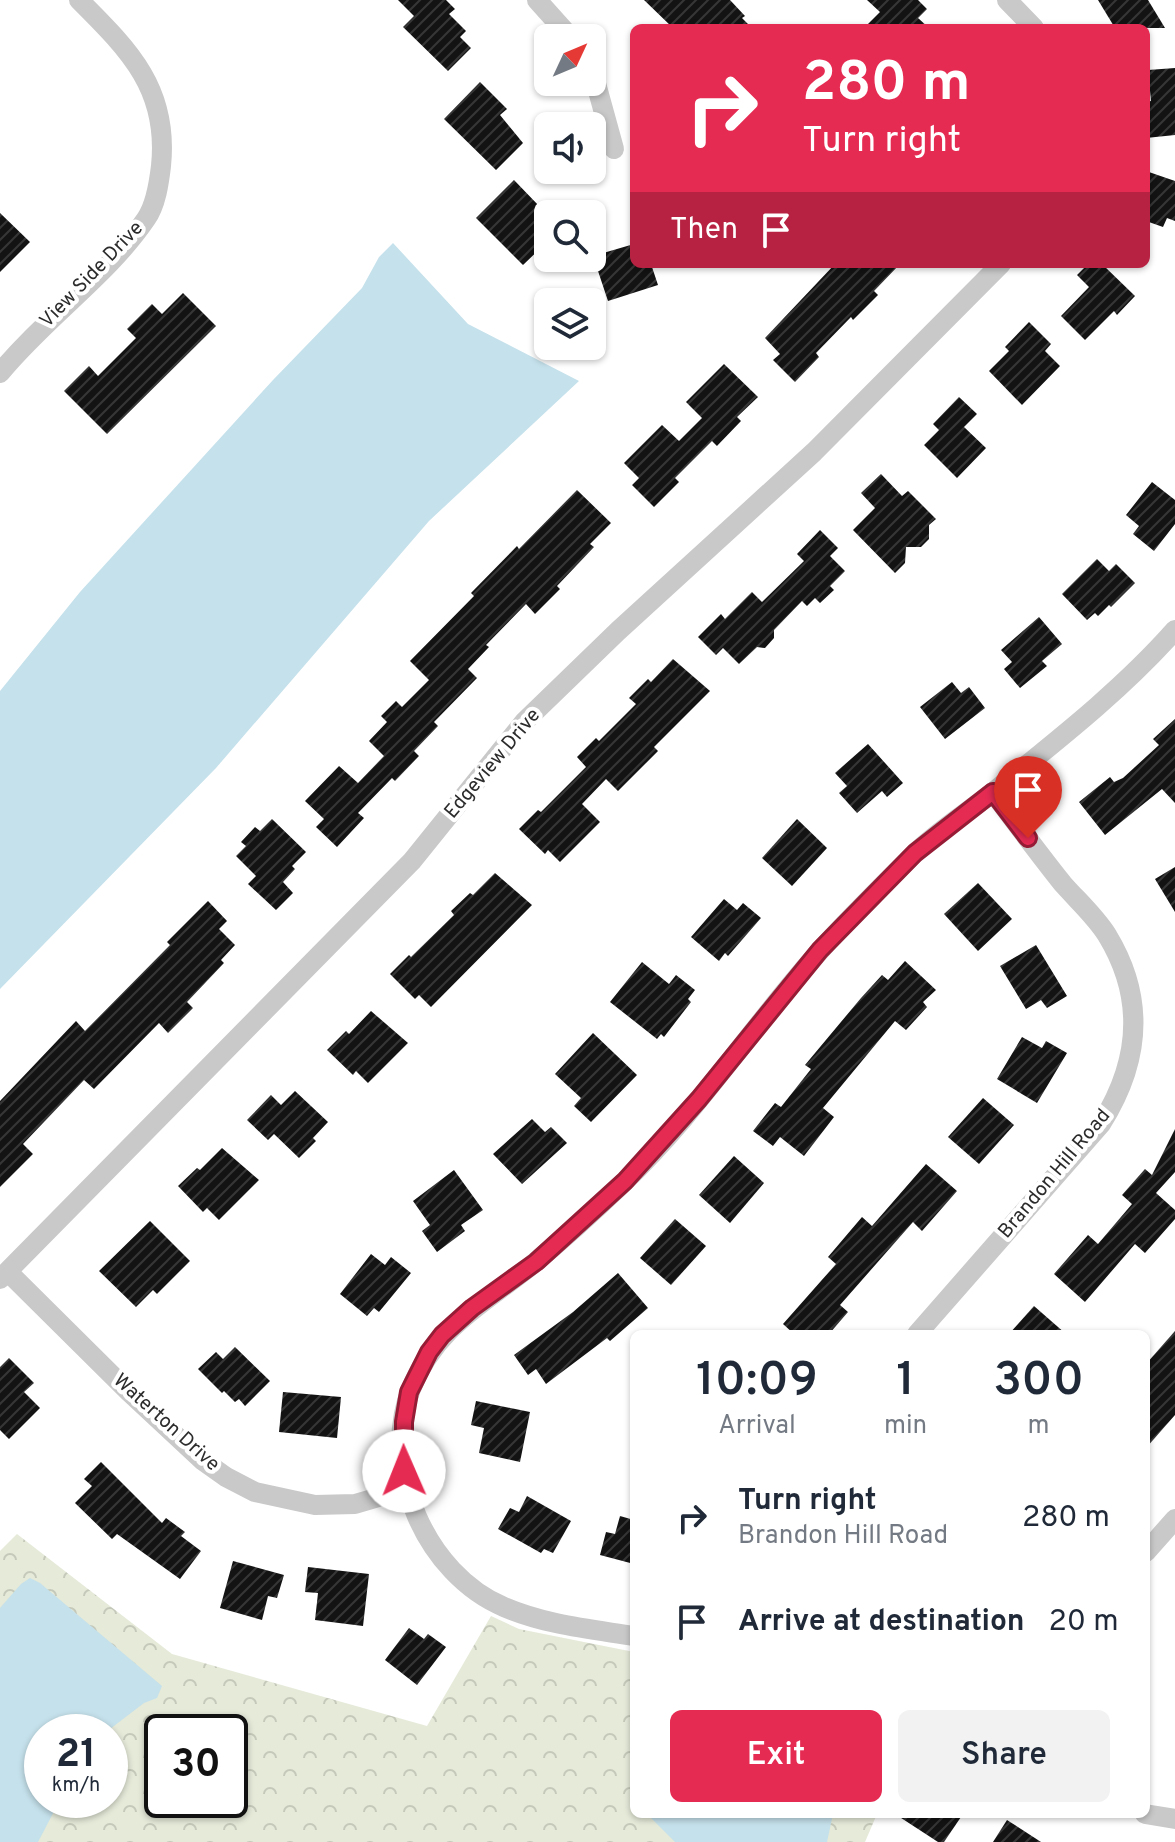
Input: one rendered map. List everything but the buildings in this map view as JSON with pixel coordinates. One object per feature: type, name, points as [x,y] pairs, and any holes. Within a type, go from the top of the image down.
[{"type":"street","name":"View Side Drive","points":[[0,373],[120,251],[148,217],[159,183],[163,145],[159,116],[148,79],[128,52],[79,0]]},
{"type":"street","points":[[537,0],[558,24]]},
{"type":"street","points":[[1007,0],[1030,24]]},
{"type":"street","points":[[599,96],[614,149]]},
{"type":"street","name":"Edgeview Drive","points":[[4,1275],[412,861],[524,722],[618,631],[814,452],[997,268]]},
{"type":"street","points":[[630,1635],[575,1628],[502,1606],[472,1589],[435,1549],[422,1528],[406,1489],[402,1452],[409,1392],[429,1352],[442,1335],[472,1308],[536,1262],[625,1181],[699,1099],[820,950],[915,853],[1076,725],[1175,630]]},
{"type":"street","name":"Brandon Hill Road","points":[[921,1330],[1101,1124],[1122,1086],[1132,1047],[1134,1024],[1129,982],[1107,935],[1064,885],[993,792]]},
{"type":"street","name":"Waterton Drive","points":[[4,1275],[202,1460],[226,1477],[255,1492],[315,1505],[355,1504],[406,1489]]},
{"type":"street","points":[[1150,1547],[1175,1519]]},
{"type":"street","points":[[1150,1815],[1175,1819]]},
{"type":"green space","points":[[17,1534],[172,1654],[427,1726],[491,1616],[519,1629],[630,1651],[630,1818],[875,1818],[865,1842],[0,1842],[0,1551]]},
{"type":"water","points":[[393,243],[468,324],[579,381],[429,521],[216,768],[0,989],[0,691],[80,592],[273,380],[362,288],[379,257]]},
{"type":"water","points":[[30,1578],[40,1583],[162,1686],[157,1698],[128,1715],[24,1714],[24,1818],[51,1818],[38,1842],[0,1842],[0,1608]]},
{"type":"water","points":[[651,1818],[832,1818],[827,1842],[675,1842]]},
{"type":"route","points":[[404,1471],[402,1452],[409,1392],[429,1352],[442,1335],[472,1308],[536,1262],[625,1181],[699,1099],[820,950],[915,853],[993,792],[1028,838]]}]
